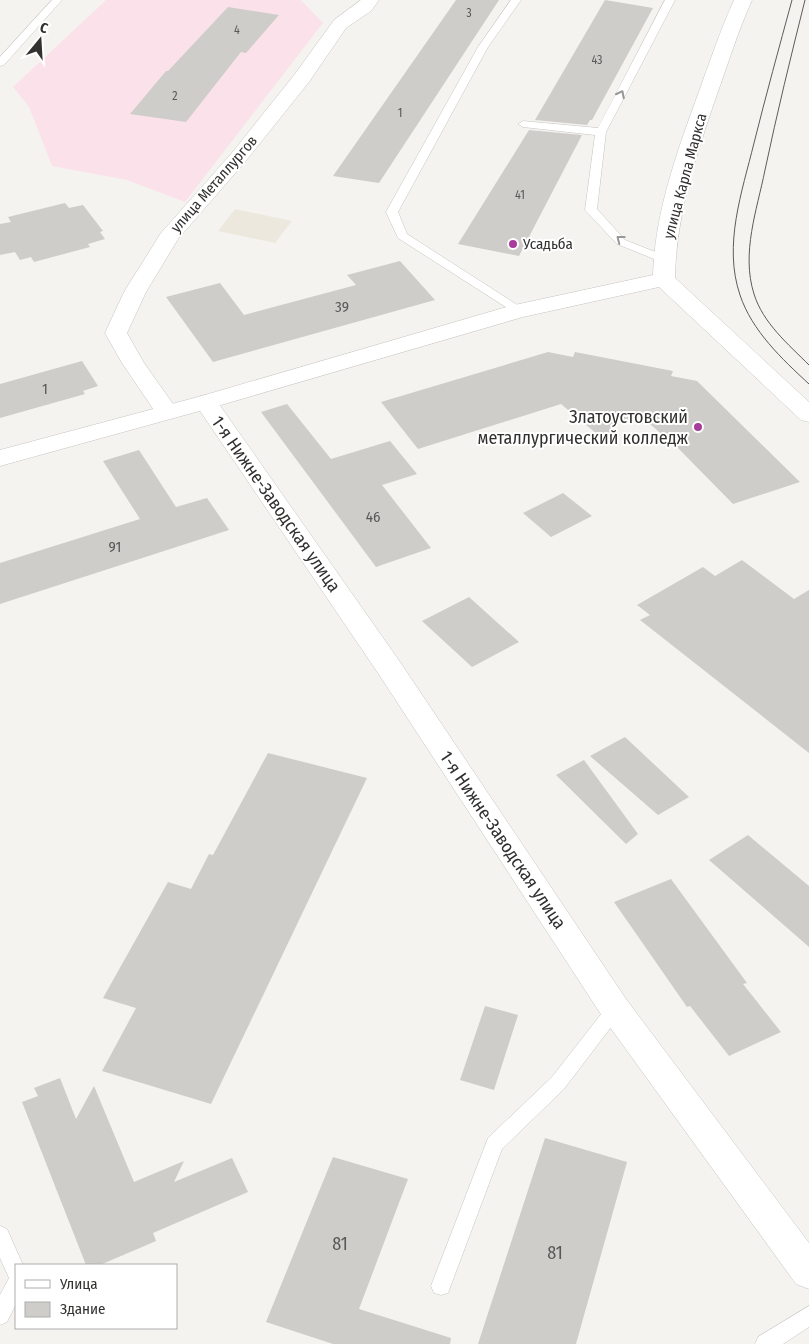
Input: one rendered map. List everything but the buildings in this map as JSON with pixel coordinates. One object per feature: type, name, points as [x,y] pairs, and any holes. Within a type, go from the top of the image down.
[{"type":"street","name":"улица Металлургов","points":[[166,411],[133,363],[116,333],[135,292],[168,238],[238,158],[302,78],[340,24],[365,7],[370,0]]},
{"type":"street","name":"улица Карла Маркса","points":[[664,269],[669,224],[693,137],[742,0]]},
{"type":"street","points":[[0,458],[166,411],[206,402],[664,269],[696,313],[726,338],[809,415]]},
{"type":"street","name":"1-я Нижне-Заводская улица","points":[[206,402],[390,669],[615,1009],[809,1272]]},
{"type":"lane","points":[[0,63],[57,0]]},
{"type":"lane","points":[[516,0],[483,47],[392,212],[402,236],[518,311]]},
{"type":"lane","points":[[664,269],[620,242],[591,210],[601,132],[667,0]]},
{"type":"lane","points":[[523,124],[601,132]]},
{"type":"lane","points":[[441,1286],[495,1144],[558,1083],[615,1009]]},
{"type":"lane","points":[[0,1235],[15,1270]]},
{"type":"lane","points":[[0,1315],[15,1286]]},
{"type":"lane","points":[[765,1344],[809,1316]]},
{"type":"shaded area","points":[[106,0],[301,0],[323,23],[185,202],[127,180],[52,166],[29,107],[13,87]]},
{"type":"shaded area","points":[[235,209],[292,221],[275,243],[218,231]]},
{"type":"tram line","points":[[792,0],[740,199],[736,219],[733,257],[740,295],[752,321],[778,354],[809,384]]},
{"type":"tram line","points":[[805,0],[755,216],[749,263],[750,279],[754,294],[763,314],[785,341],[809,365]]},
{"type":"place","name":"Усадьба","points":[[513,244]]},
{"type":"place","name":"Златоустовский металлургический колледж","points":[[698,427]]}]
